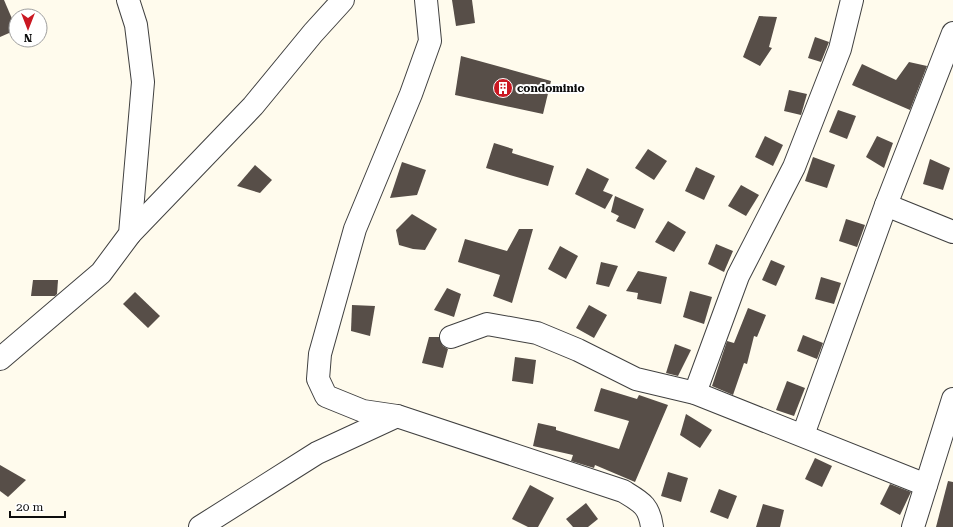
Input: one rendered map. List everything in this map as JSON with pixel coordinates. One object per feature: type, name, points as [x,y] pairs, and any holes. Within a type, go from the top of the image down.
[{"type":"street","points":[[128,0],[136,25],[143,82],[130,234]]},
{"type":"street","points":[[0,359],[101,273],[130,234],[253,106],[313,33],[344,0]]},
{"type":"street","points":[[426,0],[430,41],[411,94],[355,229],[320,354],[318,379],[326,396],[363,411],[397,416],[622,492],[645,504],[651,517],[652,527]]},
{"type":"street","points":[[695,393],[738,276],[794,167],[840,49],[852,0]]},
{"type":"street","points":[[803,435],[886,205],[953,34]]},
{"type":"street","points":[[886,205],[953,232]]},
{"type":"street","points":[[451,337],[487,324],[538,333],[578,350],[636,379],[695,393],[926,485]]},
{"type":"street","points":[[913,527],[953,399]]},
{"type":"street","points":[[200,527],[317,453],[397,416]]},
{"type":"building","points":[[0,0],[4,0],[8,9],[8,34],[0,37]]},
{"type":"building","points":[[452,0],[472,0],[475,23],[456,26]]},
{"type":"building","points":[[759,16],[777,17],[769,47],[772,48],[760,66],[743,57]]},
{"type":"building","points":[[815,37],[829,42],[821,62],[808,58]]},
{"type":"building","name":"condominio","points":[[461,56],[551,81],[543,114],[455,95]]},
{"type":"building","points":[[909,62],[927,66],[910,110],[852,85],[862,64],[896,80]]},
{"type":"building","points":[[789,90],[807,94],[801,115],[784,111]]},
{"type":"building","points":[[838,110],[856,116],[847,139],[829,132]]},
{"type":"building","points":[[765,136],[783,145],[773,166],[755,157]]},
{"type":"building","points":[[877,136],[893,143],[884,168],[866,157]]},
{"type":"building","points":[[494,143],[513,149],[512,153],[554,166],[548,186],[486,168]]},
{"type":"building","points":[[648,149],[667,161],[654,180],[635,168]]},
{"type":"building","points":[[813,157],[835,165],[827,188],[805,181]]},
{"type":"building","points":[[930,159],[950,168],[943,190],[923,184]]},
{"type":"building","points":[[402,162],[426,170],[417,195],[390,198]]},
{"type":"building","points":[[255,165],[272,180],[260,193],[237,186]]},
{"type":"building","points":[[696,167],[715,176],[704,200],[685,191]]},
{"type":"building","points":[[587,168],[609,179],[603,191],[613,195],[605,209],[575,194]]},
{"type":"building","points":[[741,185],[759,195],[746,216],[728,206]]},
{"type":"building","points":[[615,196],[644,209],[635,229],[616,221],[619,216],[611,212]]},
{"type":"building","points":[[412,214],[437,229],[425,250],[413,249],[399,245],[396,230]]},
{"type":"building","points":[[846,219],[865,225],[857,247],[839,241]]},
{"type":"building","points":[[668,221],[686,232],[674,252],[655,242]]},
{"type":"building","points":[[519,229],[533,229],[512,303],[493,296],[500,275],[458,262],[465,239],[507,251]]},
{"type":"building","points":[[716,244],[733,251],[724,272],[708,264]]},
{"type":"building","points":[[560,246],[578,256],[566,279],[548,269]]},
{"type":"building","points":[[771,260],[785,266],[776,286],[762,280]]},
{"type":"building","points":[[601,262],[618,266],[609,287],[596,284]]},
{"type":"building","points":[[638,271],[667,277],[661,304],[637,299],[638,293],[626,291]]},
{"type":"building","points":[[821,277],[841,283],[834,304],[815,299]]},
{"type":"building","points":[[33,280],[58,280],[57,294],[55,296],[31,296]]},
{"type":"building","points":[[447,288],[461,294],[454,317],[434,310]]},
{"type":"building","points":[[690,291],[712,297],[704,324],[683,317]]},
{"type":"building","points":[[135,292],[160,316],[148,328],[123,304]]},
{"type":"building","points":[[352,305],[375,306],[370,336],[351,331]]},
{"type":"building","points":[[589,305],[607,315],[594,338],[576,328]]},
{"type":"building","points":[[748,308],[766,315],[757,337],[754,336],[747,364],[744,363],[733,395],[712,386],[727,341],[734,343]]},
{"type":"building","points":[[803,335],[823,343],[817,359],[797,351]]},
{"type":"building","points":[[429,337],[439,337],[443,346],[448,349],[443,368],[422,363]]},
{"type":"building","points":[[675,344],[691,350],[678,376],[666,373]]},
{"type":"building","points":[[515,357],[536,360],[533,384],[512,381]]},
{"type":"building","points":[[787,381],[805,388],[794,416],[776,410]]},
{"type":"building","points":[[601,388],[637,399],[639,395],[668,405],[635,482],[595,465],[594,468],[571,461],[573,455],[533,446],[538,423],[556,427],[556,430],[619,449],[629,421],[594,411]]},
{"type":"building","points":[[686,414],[712,430],[700,448],[680,435]]},
{"type":"building","points":[[815,458],[832,466],[822,487],[805,479]]},
{"type":"building","points":[[0,465],[26,480],[8,497],[0,491]]},
{"type":"building","points":[[668,472],[688,478],[681,502],[661,496]]},
{"type":"building","points":[[948,481],[953,482],[953,527],[936,527]]},
{"type":"building","points":[[890,484],[911,492],[900,515],[880,504]]},
{"type":"building","points":[[530,485],[554,498],[538,527],[528,527],[512,519]]},
{"type":"building","points":[[719,489],[737,496],[728,519],[710,512]]},
{"type":"building","points":[[586,503],[598,519],[588,527],[573,527],[566,519]]},
{"type":"building","points":[[763,504],[784,510],[780,527],[756,527]]},
{"type":"place","name":"condominio","points":[[503,88]]}]
